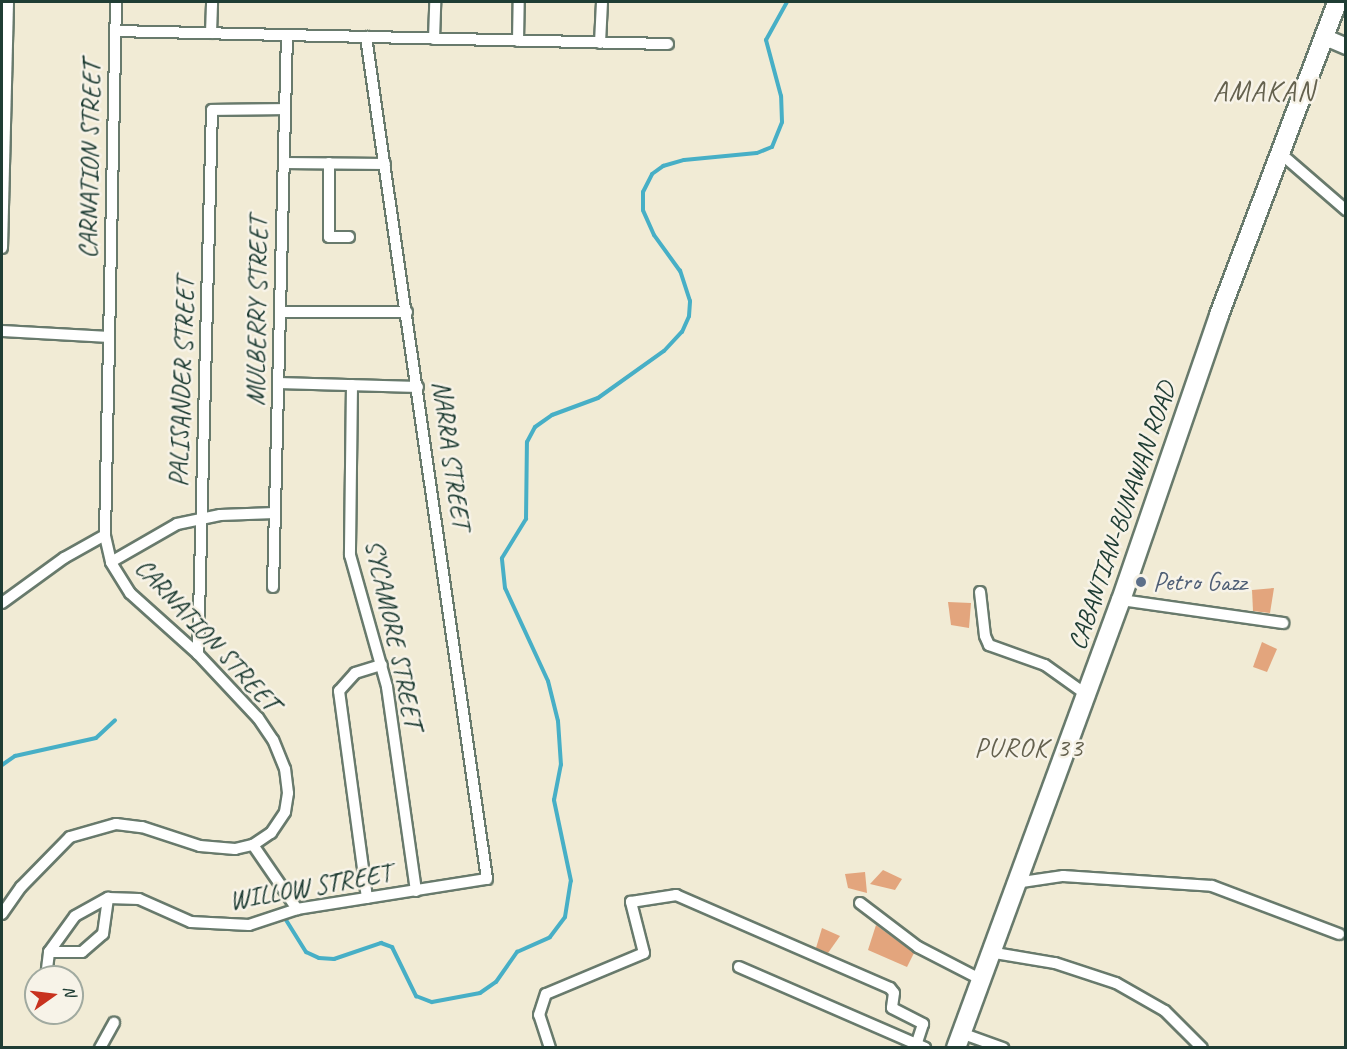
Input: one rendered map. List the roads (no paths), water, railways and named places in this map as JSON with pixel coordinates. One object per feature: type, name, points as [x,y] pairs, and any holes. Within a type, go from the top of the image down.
[{"type":"main road","name":"CABANTIAN-BUNAWAN ROAD","points":[[958,1040],[1121,600],[1278,152],[1337,2]]},
{"type":"street","points":[[2,248],[8,2]]},
{"type":"street","name":"CARNATION STREET","points":[[116,2],[105,535],[111,562],[129,593],[198,654],[258,718],[273,740],[285,769],[288,793],[285,812],[271,833],[253,845]]},
{"type":"street","points":[[211,33],[212,2]]},
{"type":"street","points":[[434,39],[435,2]]},
{"type":"street","points":[[518,41],[519,2]]},
{"type":"street","points":[[600,43],[602,2]]},
{"type":"street","points":[[115,31],[668,44]]},
{"type":"street","name":"MULBERRY STREET","points":[[273,587],[287,35]]},
{"type":"street","points":[[1325,37],[1346,46]]},
{"type":"street","name":"NARRA STREET","points":[[366,38],[487,879]]},
{"type":"street","name":"PALISANDER STREET","points":[[198,654],[212,110],[285,109]]},
{"type":"street","points":[[1278,152],[1346,210]]},
{"type":"street","points":[[284,163],[384,164]]},
{"type":"street","points":[[329,163],[329,237],[349,237]]},
{"type":"street","points":[[280,312],[407,312]]},
{"type":"street","points":[[2,331],[109,337]]},
{"type":"street","points":[[278,383],[418,387]]},
{"type":"street","name":"SYCAMORE STREET","points":[[352,385],[350,555],[382,665],[416,891]]},
{"type":"street","points":[[111,562],[157,532],[201,517],[275,513]]},
{"type":"street","points":[[2,603],[64,558],[105,535]]},
{"type":"street","points":[[980,592],[984,636],[989,645],[1045,664],[1087,694]]},
{"type":"street","points":[[1121,600],[1283,623]]},
{"type":"street","points":[[367,898],[339,691],[355,673],[382,665]]},
{"type":"street","points":[[2,914],[49,856],[70,837],[92,828],[116,824],[142,827],[220,850],[253,845],[297,909]]},
{"type":"street","points":[[1015,883],[1064,876],[1212,886],[1339,934]]},
{"type":"street","name":"WILLOW STREET","points":[[108,898],[139,899],[191,922],[219,926],[249,925],[297,909],[487,879]]},
{"type":"street","points":[[550,1047],[539,1015],[546,994],[644,952],[631,902],[676,895],[890,988],[894,993],[892,1008],[923,1024],[921,1045],[739,967]]},
{"type":"street","points":[[47,965],[49,952],[75,916],[108,898]]},
{"type":"street","points":[[49,952],[82,952],[103,934],[108,898]]},
{"type":"street","points":[[860,903],[918,947],[980,979]]},
{"type":"street","points":[[989,952],[1055,963],[1116,983],[1165,1011],[1202,1047]]},
{"type":"street","points":[[101,1047],[114,1023]]},
{"type":"street","points":[[958,1040],[1003,1047]]},
{"type":"waterway","points":[[286,920],[306,952],[319,958],[334,959],[381,943],[392,947],[416,996],[432,1002],[480,993],[496,982],[517,952],[550,937],[565,917],[571,881],[554,800],[561,765],[558,721],[548,681],[505,588],[502,558],[526,519],[527,442],[535,427],[552,415],[598,398],[664,351],[682,332],[689,316],[690,301],[680,271],[654,235],[643,210],[643,192],[652,174],[663,166],[684,160],[757,153],[772,147],[782,122],[781,96],[766,40],[787,2]]},
{"type":"waterway","points":[[2,765],[15,756],[96,738],[115,720]]},
{"type":"place","name":"Petro Gazz","points":[[1141,582]]},
{"type":"district","name":"AMAKAN","points":[[1264,91]]},
{"type":"district","name":"PUROK 33","points":[[1029,748]]}]
